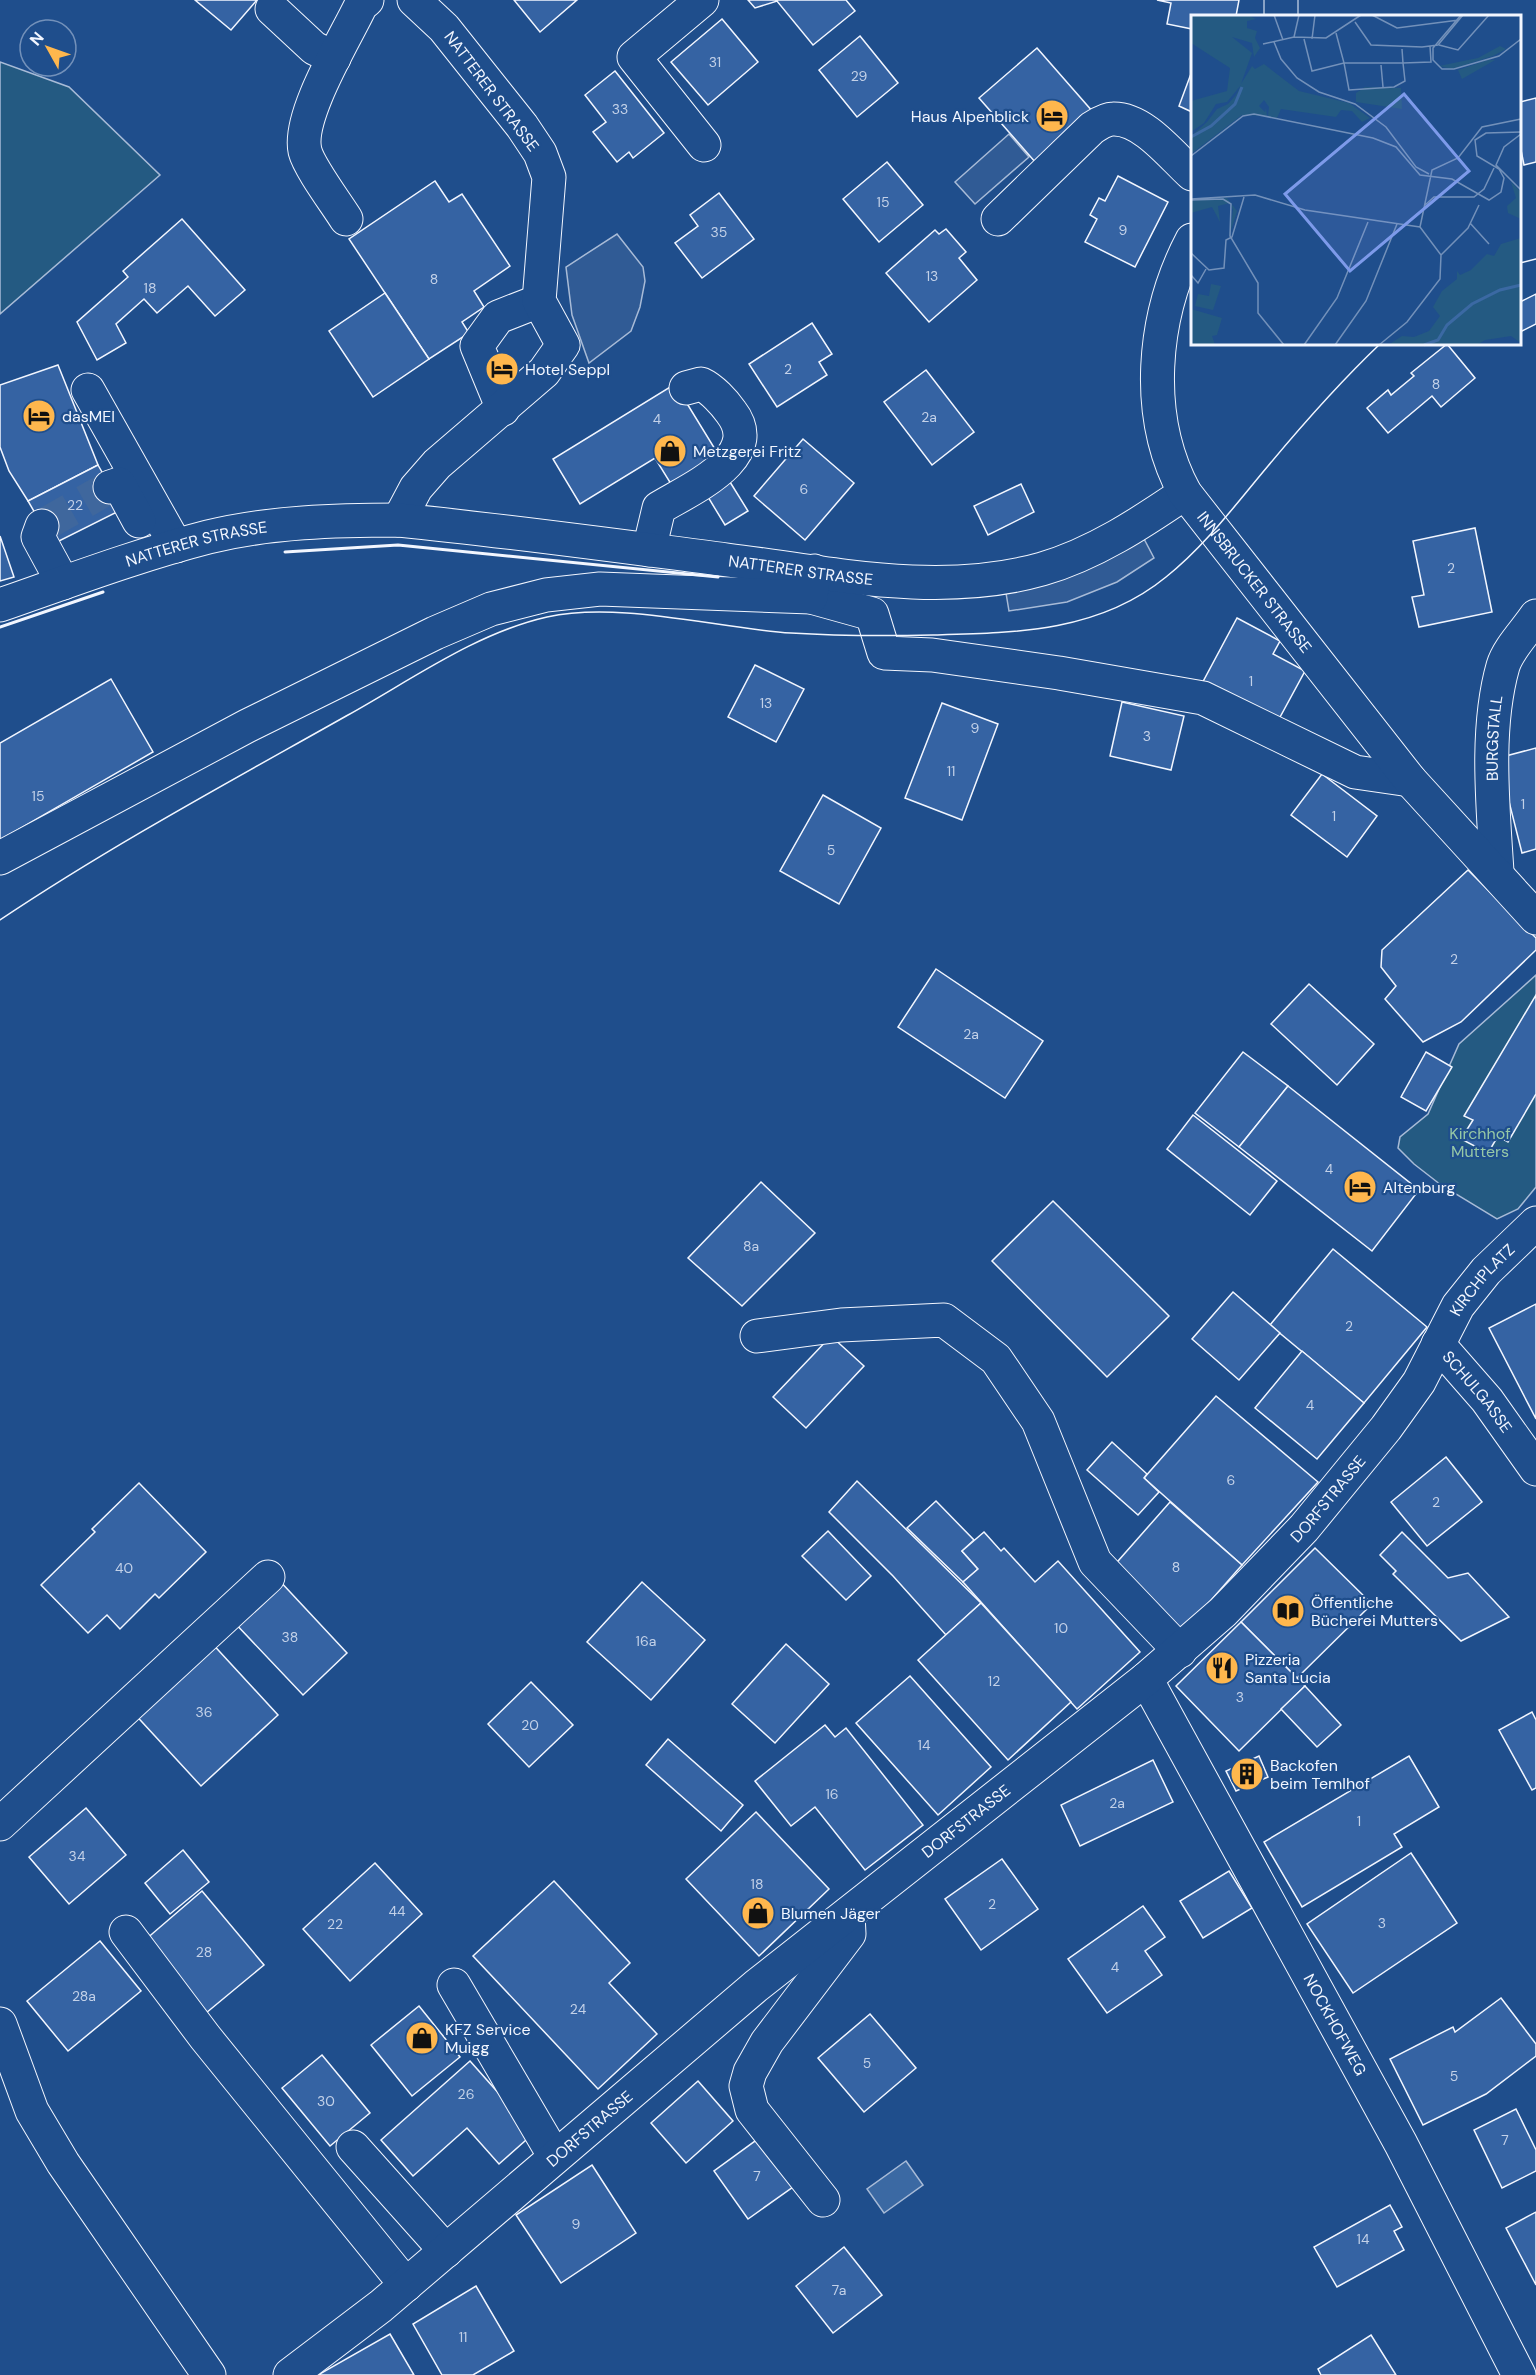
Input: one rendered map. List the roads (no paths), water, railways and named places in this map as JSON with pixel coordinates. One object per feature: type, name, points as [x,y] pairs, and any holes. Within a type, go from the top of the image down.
[{"type":"main road","points":[[346,219],[305,153],[304,137],[309,113],[337,38],[367,0]]},
{"type":"main road","name":"NATTERER STRASSE","points":[[414,0],[444,28],[522,126],[540,153],[549,177],[539,301]]},
{"type":"main road","points":[[702,0],[634,57],[704,145]]},
{"type":"main road","points":[[272,9],[314,48],[337,38]]},
{"type":"main road","points":[[998,219],[1092,128],[1111,119],[1128,122],[1147,133],[1191,173]]},
{"type":"main road","name":"INNSBRUCKER STRASSE","points":[[1191,243],[1165,313],[1157,381],[1164,446],[1173,471],[1185,493],[1410,780],[1497,872]]},
{"type":"main road","points":[[399,520],[416,488],[437,464],[503,409],[544,372],[570,339],[539,301],[498,317],[477,346],[503,409]]},
{"type":"main road","points":[[649,550],[659,508],[728,464],[739,444],[741,432],[738,421],[730,410],[701,384],[686,388]]},
{"type":"main road","points":[[88,390],[166,549]]},
{"type":"main road","points":[[110,487],[119,484],[166,549]]},
{"type":"main road","name":"NATTERER STRASSE","points":[[0,605],[166,549],[210,537],[285,525],[399,520],[649,550],[812,584],[968,582],[1041,570],[1075,558],[1113,539],[1185,493]]},
{"type":"main road","points":[[42,526],[38,537],[63,583]]},
{"type":"main road","points":[[0,858],[247,726],[435,633],[491,609],[546,595],[600,589],[812,584],[872,614],[884,653],[932,655],[1203,698],[1355,772],[1410,780]]},
{"type":"main road","name":"BURGSTALL","points":[[1497,872],[1492,790],[1496,715],[1503,664],[1536,616]]},
{"type":"main road","points":[[1497,872],[1536,918]]},
{"type":"main road","name":"KIRCHPLATZ","points":[[1438,1344],[1448,1323],[1469,1291],[1536,1223]]},
{"type":"main road","points":[[757,1336],[841,1325],[944,1320],[996,1359],[1038,1421],[1095,1562],[1180,1651]]},
{"type":"main road","name":"SCHULGASSE","points":[[1438,1344],[1487,1400],[1536,1470]]},
{"type":"main road","name":"DORFSTRASSE","points":[[290,2375],[406,2285],[756,1986],[1180,1651],[1247,1588],[1304,1528],[1404,1403],[1438,1344]]},
{"type":"main road","points":[[0,1824],[268,1577]]},
{"type":"main road","name":"NOCKHOFWEG","points":[[1146,1679],[1401,2144],[1519,2375]]},
{"type":"main road","points":[[822,2200],[759,2120],[748,2099],[746,2086],[750,2072],[767,2042],[849,1934],[848,1914]]},
{"type":"main road","points":[[126,1932],[212,2046],[406,2285]]},
{"type":"main road","points":[[454,1985],[555,2157]]},
{"type":"main road","points":[[0,2024],[32,2111],[111,2238],[209,2375]]},
{"type":"main road","points":[[353,2147],[446,2251]]},
{"type":"tunnel","points":[[42,526],[110,487]]},
{"type":"tram line","points":[[1521,263],[1536,259]]},
{"type":"tram line","points":[[0,920],[128,840],[444,659],[521,624],[547,617],[605,612],[668,617],[791,633],[844,635],[995,633],[1056,626],[1113,609],[1140,595],[1166,577],[1194,552],[1308,419],[1379,345]]},
{"type":"place","name":"Haus Alpenblick","points":[[1052,116]]},
{"type":"place","name":"Hotel Seppl","points":[[502,369]]},
{"type":"place","name":"dasMEI","points":[[39,416]]},
{"type":"place","name":"Metzgerei Fritz","points":[[670,451]]},
{"type":"place","name":"Altenburg","points":[[1360,1187]]},
{"type":"place","name":"Öffentliche Bücherei Mutters","points":[[1288,1611]]},
{"type":"place","name":"Pizzeria Santa Lucia","points":[[1222,1668]]},
{"type":"place","name":"Backofen beim Temlhof","points":[[1247,1774]]},
{"type":"place","name":"Blumen Jäger","points":[[758,1913]]},
{"type":"place","name":"KFZ Service Muigg","points":[[422,2038]]},
{"type":"park label","name":"Kirchhof Mutters","points":[[1480,1142]]}]
